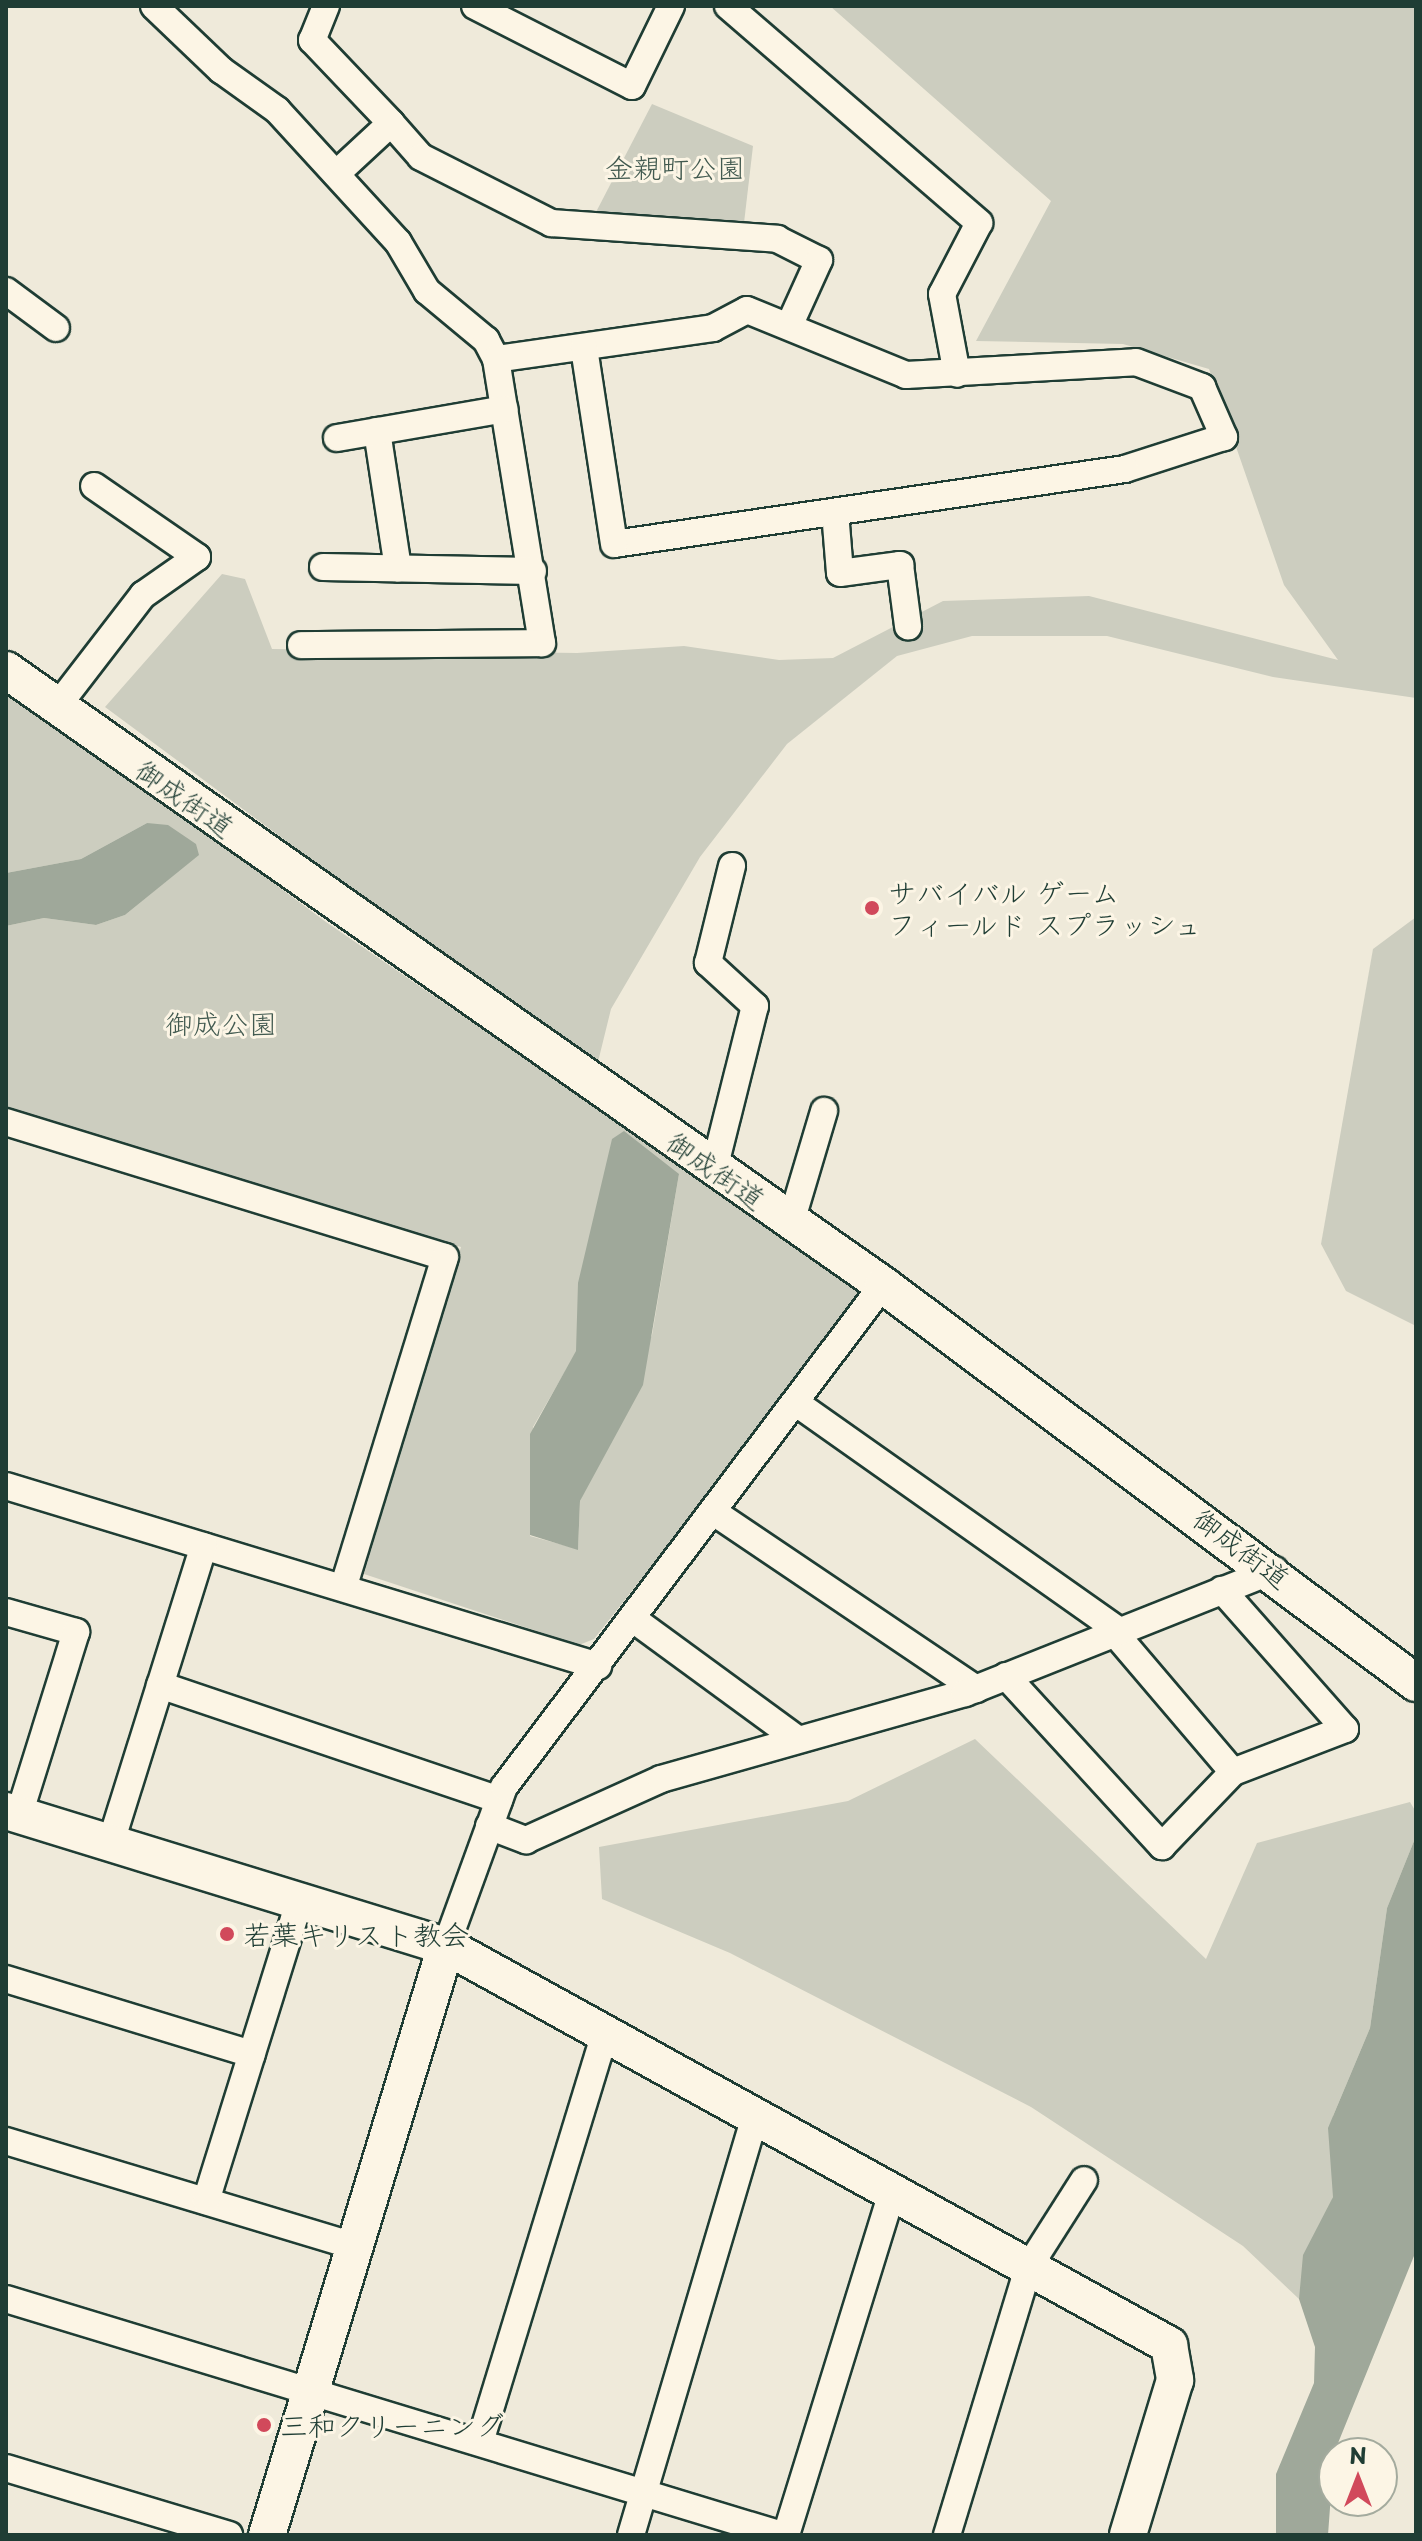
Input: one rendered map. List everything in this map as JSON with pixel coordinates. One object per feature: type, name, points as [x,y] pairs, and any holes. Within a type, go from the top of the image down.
[{"type":"street","points":[[154,6],[221,70],[277,110],[398,242],[427,291],[486,340],[496,359],[533,571],[542,643],[301,645]]},
{"type":"street","points":[[326,6],[312,40],[421,157],[551,223],[777,239],[819,260],[789,326]]},
{"type":"street","points":[[475,6],[632,86],[671,6]]},
{"type":"street","points":[[728,6],[979,223],[942,294],[957,374]]},
{"type":"street","points":[[336,174],[391,123]]},
{"type":"street","points":[[6,291],[56,328]]},
{"type":"street","points":[[496,359],[713,328],[747,310],[906,375],[1136,362],[1202,387],[1224,437],[1125,469],[614,544],[584,347]]},
{"type":"street","points":[[337,438],[505,409]]},
{"type":"street","points":[[377,431],[398,568]]},
{"type":"street","points":[[59,704],[143,595],[197,557],[94,486]]},
{"type":"street","points":[[835,512],[840,573],[900,565],[908,626]]},
{"type":"street","points":[[323,567],[533,571]]},
{"type":"street","name":"御成街道","points":[[6,670],[59,704],[714,1169],[883,1285],[1274,1570],[1416,1683]]},
{"type":"street","points":[[714,1169],[755,1006],[708,963],[732,866]]},
{"type":"street","points":[[791,1222],[824,1111]]},
{"type":"street","points":[[8,1130],[445,1257],[343,1588]]},
{"type":"street","points":[[267,2535],[446,1946],[499,1800],[633,1619],[799,1405],[883,1285]]},
{"type":"street","points":[[799,1405],[1116,1631],[1233,1772]]},
{"type":"street","points":[[6,1486],[598,1666]]},
{"type":"street","points":[[715,1513],[976,1689]]},
{"type":"street","points":[[111,1842],[204,1546]]},
{"type":"street","points":[[489,1826],[526,1840],[661,1779],[976,1689],[1274,1570]]},
{"type":"street","points":[[1006,1676],[1162,1846],[1233,1772],[1345,1729],[1222,1590]]},
{"type":"street","points":[[6,1612],[76,1632],[12,1813],[446,1946],[1169,2345],[1175,2380],[1128,2535]]},
{"type":"street","points":[[633,1619],[797,1739]]},
{"type":"street","points":[[160,1685],[499,1800]]},
{"type":"street","points":[[206,2201],[300,1900]]},
{"type":"street","points":[[6,1979],[252,2054]]},
{"type":"street","points":[[480,2442],[605,2032]]},
{"type":"street","points":[[631,2535],[755,2117]]},
{"type":"street","points":[[6,2141],[356,2247]]},
{"type":"street","points":[[947,2535],[1028,2268],[1084,2180]]},
{"type":"street","points":[[6,2299],[784,2535],[893,2190]]},
{"type":"street","points":[[6,2468],[229,2535]]},
{"type":"green space","points":[[830,6],[1416,6],[1416,698],[1273,677],[1107,636],[972,636],[897,656],[787,744],[700,857],[611,1009],[596,1070],[105,707],[222,574],[245,579],[272,649],[577,653],[684,646],[779,660],[833,658],[943,601],[1089,596],[1338,660],[1284,585],[1209,369],[1123,344],[976,341],[1051,201]]},
{"type":"green space","name":"金親町公園","points":[[652,104],[753,146],[744,223],[595,214]]},
{"type":"green space","name":"御成公園","points":[[6,684],[326,922],[857,1286],[862,1299],[594,1639],[579,1645],[364,1574],[461,1247],[6,1107],[6,926],[44,918],[96,925],[125,915],[198,855],[147,823],[81,859],[6,873]],"holes":[[[679,1174],[652,1335],[580,1501],[578,1549],[530,1536],[533,1427]]]},
{"type":"green space","points":[[1416,917],[1416,1326],[1346,1291],[1321,1244],[1373,949]]},
{"type":"green space","points":[[975,1739],[1206,1959],[1257,1843],[1410,1802],[1416,1812],[1416,1836],[1387,1908],[1370,2028],[1333,2116],[1333,2197],[1299,2299],[1243,2246],[1031,2107],[730,1953],[602,1899],[599,1847],[848,1801]]},
{"type":"shaded area","points":[[147,823],[168,825],[196,844],[199,855],[125,915],[96,925],[44,918],[6,926],[6,873],[81,859]]},
{"type":"shaded area","points":[[624,1131],[679,1174],[643,1385],[580,1501],[578,1550],[530,1535],[530,1434],[576,1351],[578,1283],[612,1139]]},
{"type":"shaded area","points":[[1416,1836],[1416,2251],[1340,2437],[1318,2437],[1318,2517],[1329,2517],[1328,2535],[1276,2535],[1276,2474],[1314,2383],[1315,2347],[1299,2299],[1303,2255],[1333,2197],[1328,2128],[1370,2028],[1387,1908]]},
{"type":"place","name":"サバイバル ゲーム フィールド スプラッシュ","points":[[872,908]]},
{"type":"place","name":"若葉キリスト教会","points":[[227,1934]]},
{"type":"place","name":"三和クリーニング","points":[[264,2425]]}]
